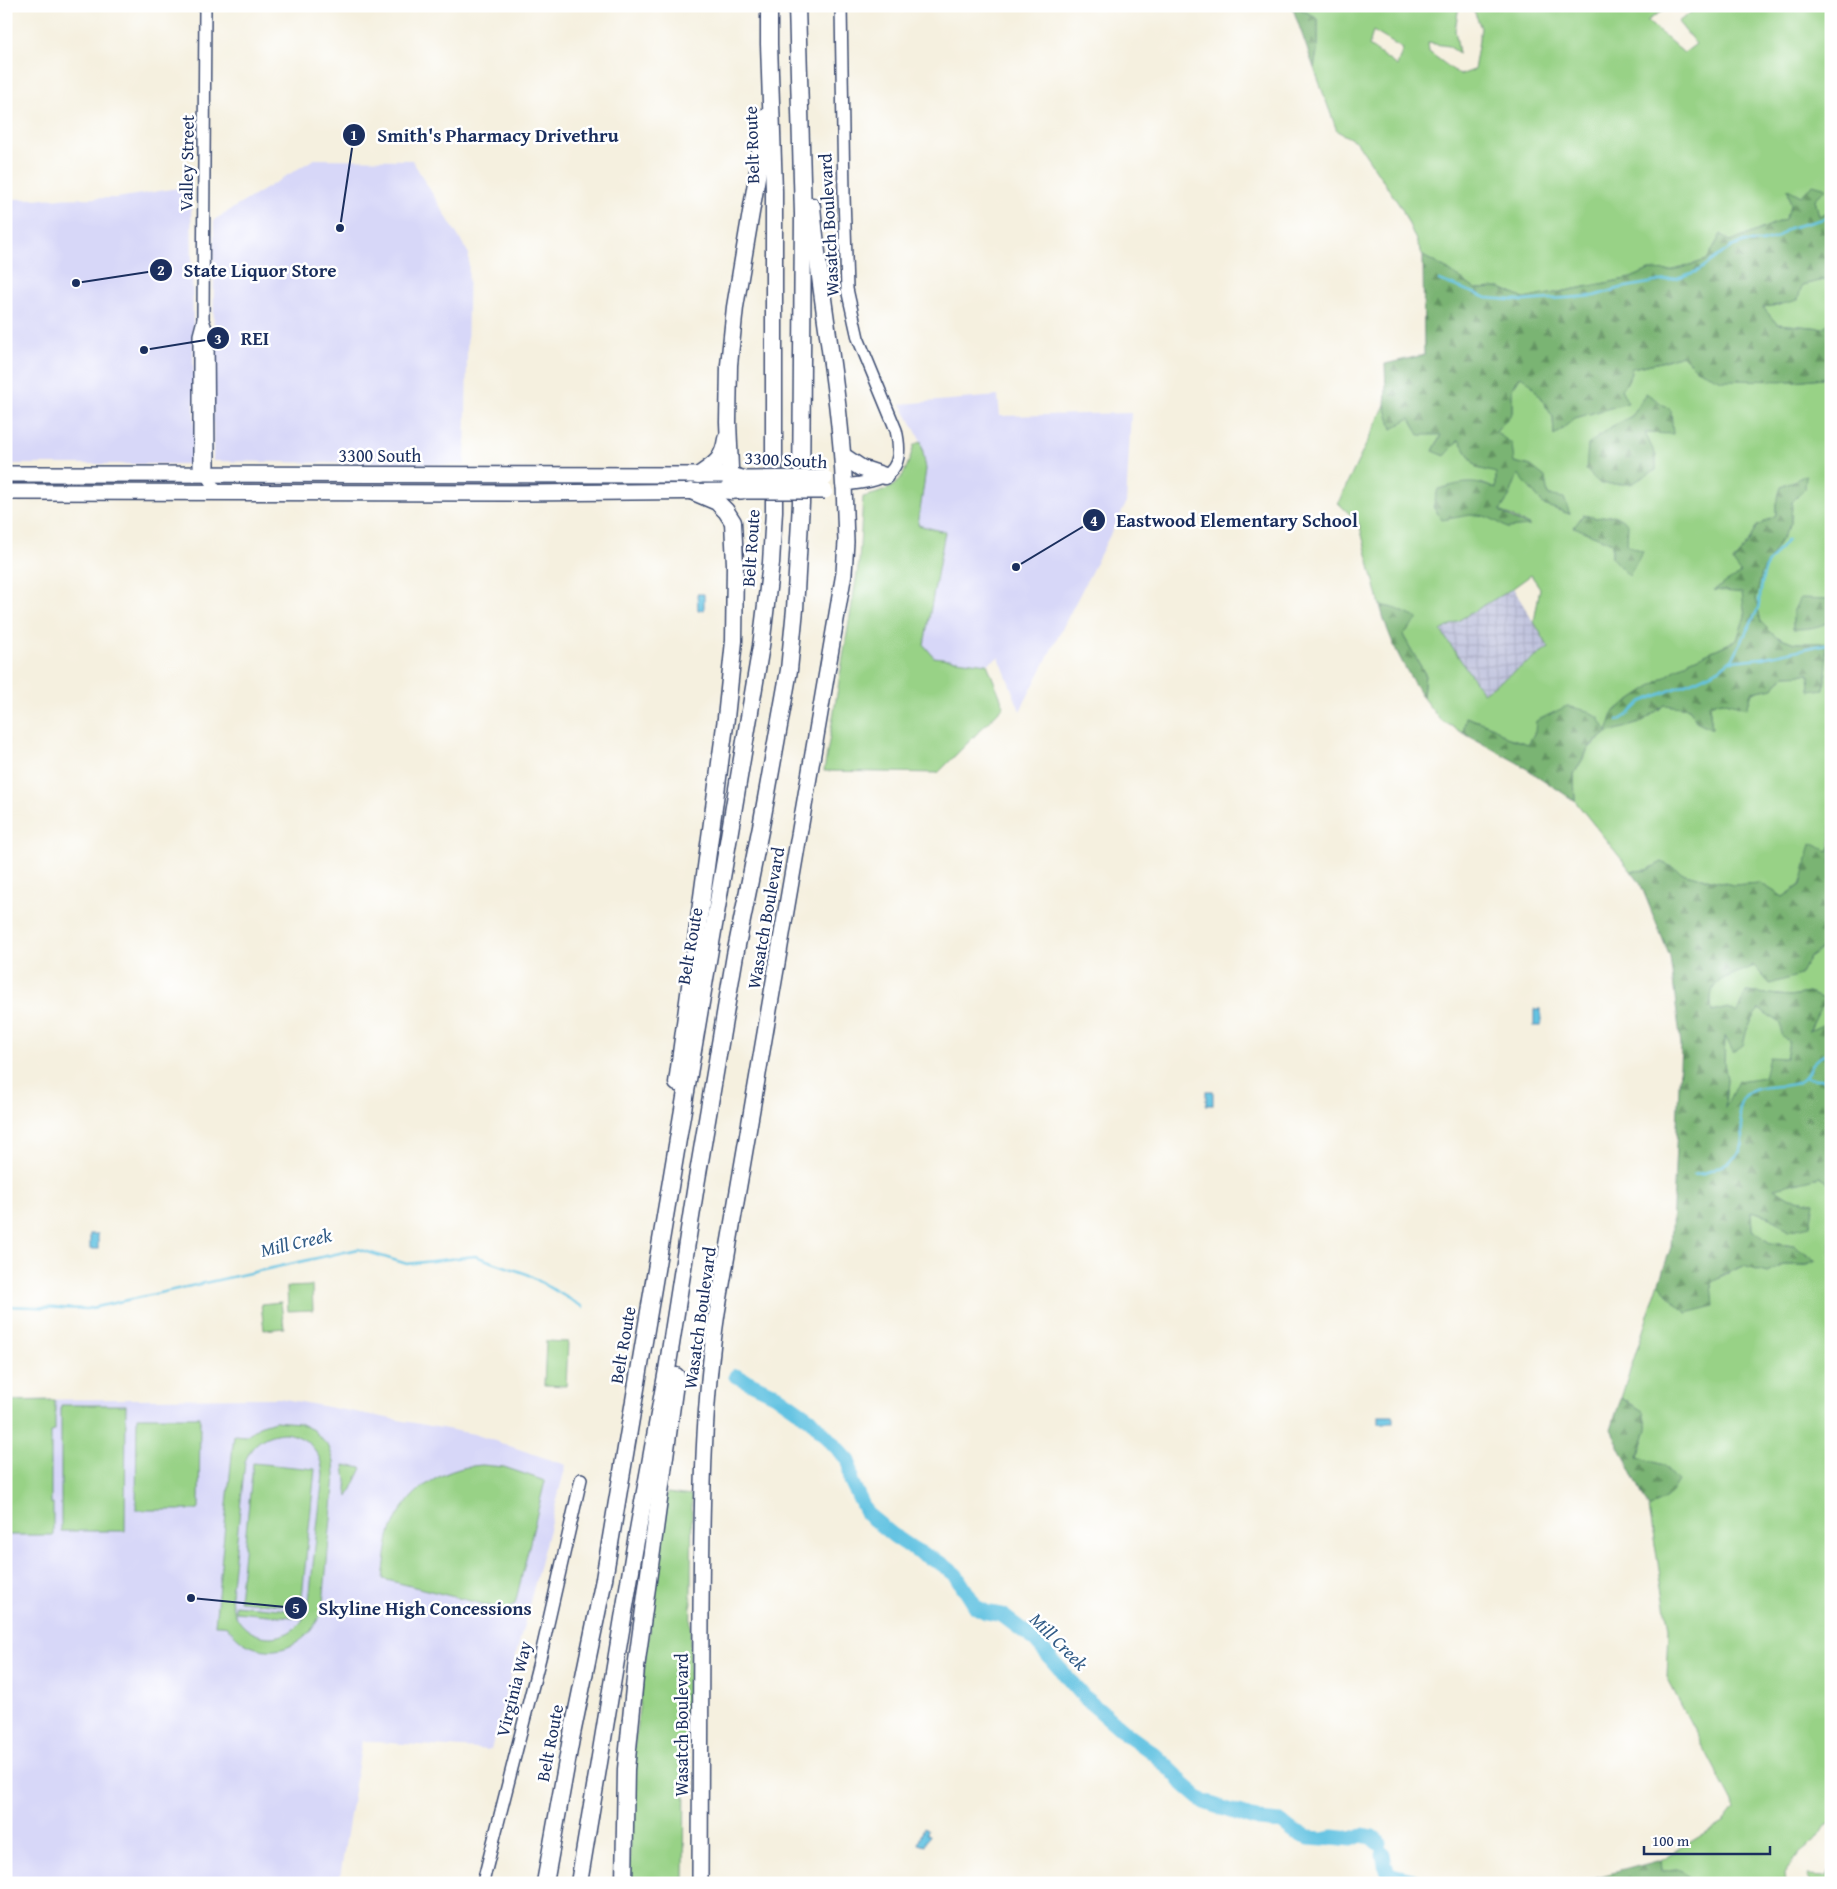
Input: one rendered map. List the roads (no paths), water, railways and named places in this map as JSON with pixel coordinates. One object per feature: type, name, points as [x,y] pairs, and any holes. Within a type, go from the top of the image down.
[{"type":"highway","name":"Belt Route","points":[[545,1883],[571,1739],[604,1579],[761,646],[771,563],[774,511],[774,191],[769,6]]},
{"type":"highway","points":[[579,1883],[634,1552],[668,1370],[696,1185],[735,955],[762,821],[789,670],[800,520],[803,176],[797,6]]},
{"type":"highway","points":[[699,475],[718,462],[725,449],[728,422],[729,365],[734,316],[758,170],[769,44]]},
{"type":"highway","points":[[803,176],[812,202],[816,258],[843,456],[844,485]]},
{"type":"highway","points":[[728,422],[739,484]]},
{"type":"highway","points":[[843,456],[861,468],[885,476]]},
{"type":"highway","points":[[664,1222],[680,1052],[734,641],[735,564],[733,522],[717,502],[692,491]]},
{"type":"highway","points":[[624,1883],[626,1769],[636,1668],[673,1406],[696,1185]]},
{"type":"main road","name":"3300 South","points":[[6,474],[699,475],[739,484]]},
{"type":"main road","name":"3300 South","points":[[6,492],[520,493],[692,491],[739,484],[844,485]]},
{"type":"main road","name":"Wasatch Boulevard","points":[[700,1883],[702,1505],[708,1377],[841,589],[846,542],[844,485]]},
{"type":"street","name":"Valley Street","points":[[204,474],[199,464],[199,335],[203,320],[205,6]]},
{"type":"street","name":"Wasatch Boulevard","points":[[841,6],[847,289],[858,338],[896,430],[899,443],[897,462],[893,470],[885,476]]},
{"type":"street","points":[[204,474],[218,493]]},
{"type":"street","points":[[844,485],[863,483],[885,476]]},
{"type":"street","name":"Virginia Way","points":[[483,1881],[542,1650],[581,1479]]},
{"type":"water","points":[[697,594],[704,594],[704,610],[698,610]]},
{"type":"water","points":[[1534,1009],[1541,1009],[1541,1026],[1534,1026]]},
{"type":"water","points":[[1206,1091],[1213,1091],[1213,1105],[1206,1105]]},
{"type":"water","points":[[90,1234],[98,1234],[98,1249],[90,1249]]},
{"type":"water","points":[[1379,1416],[1393,1416],[1393,1423],[1379,1423]]},
{"type":"water","points":[[924,1827],[927,1829],[926,1834],[929,1835],[925,1846],[918,1844]]},
{"type":"waterway","points":[[1439,280],[1487,298],[1523,301],[1594,296],[1621,288],[1677,278],[1698,271],[1731,247],[1745,242],[1762,242],[1776,238],[1789,228],[1831,217]]},
{"type":"waterway","points":[[1618,721],[1629,714],[1641,702],[1696,680],[1719,669],[1733,658],[1758,609],[1767,564],[1787,540]]},
{"type":"waterway","points":[[1731,661],[1762,658],[1831,643]]},
{"type":"waterway","points":[[1694,1175],[1705,1173],[1723,1165],[1735,1157],[1741,1148],[1743,1139],[1739,1111],[1741,1102],[1746,1095],[1766,1087],[1795,1084],[1801,1081],[1813,1063],[1831,1052]]},
{"type":"waterway","points":[[1805,1078],[1831,1080]]},
{"type":"waterway","name":"Mill Creek","points":[[6,1306],[87,1309],[358,1249],[407,1264],[475,1256],[527,1274],[583,1307]]},
{"type":"waterway","name":"Mill Creek","points":[[736,1376],[776,1395],[810,1419],[849,1461],[851,1481],[867,1514],[894,1536],[915,1550],[942,1564],[956,1575],[976,1607],[986,1612],[1002,1615],[1034,1639],[1085,1698],[1128,1735],[1153,1753],[1183,1784],[1204,1802],[1259,1820],[1281,1822],[1294,1832],[1309,1838],[1323,1839],[1332,1837],[1352,1839],[1361,1835],[1372,1837],[1379,1843]]},
{"type":"waterway","name":"Mill Creek","points":[[1383,1854],[1389,1874],[1420,1883]]},
{"type":"place","name":"Smith's Pharmacy Drivethru","points":[[340,228]]},
{"type":"place","name":"State Liquor Store","points":[[76,283]]},
{"type":"place","name":"REI","points":[[144,350]]},
{"type":"place","name":"Eastwood Elementary School","points":[[1016,567]]},
{"type":"place","name":"Skyline High Concessions","points":[[191,1598]]}]
